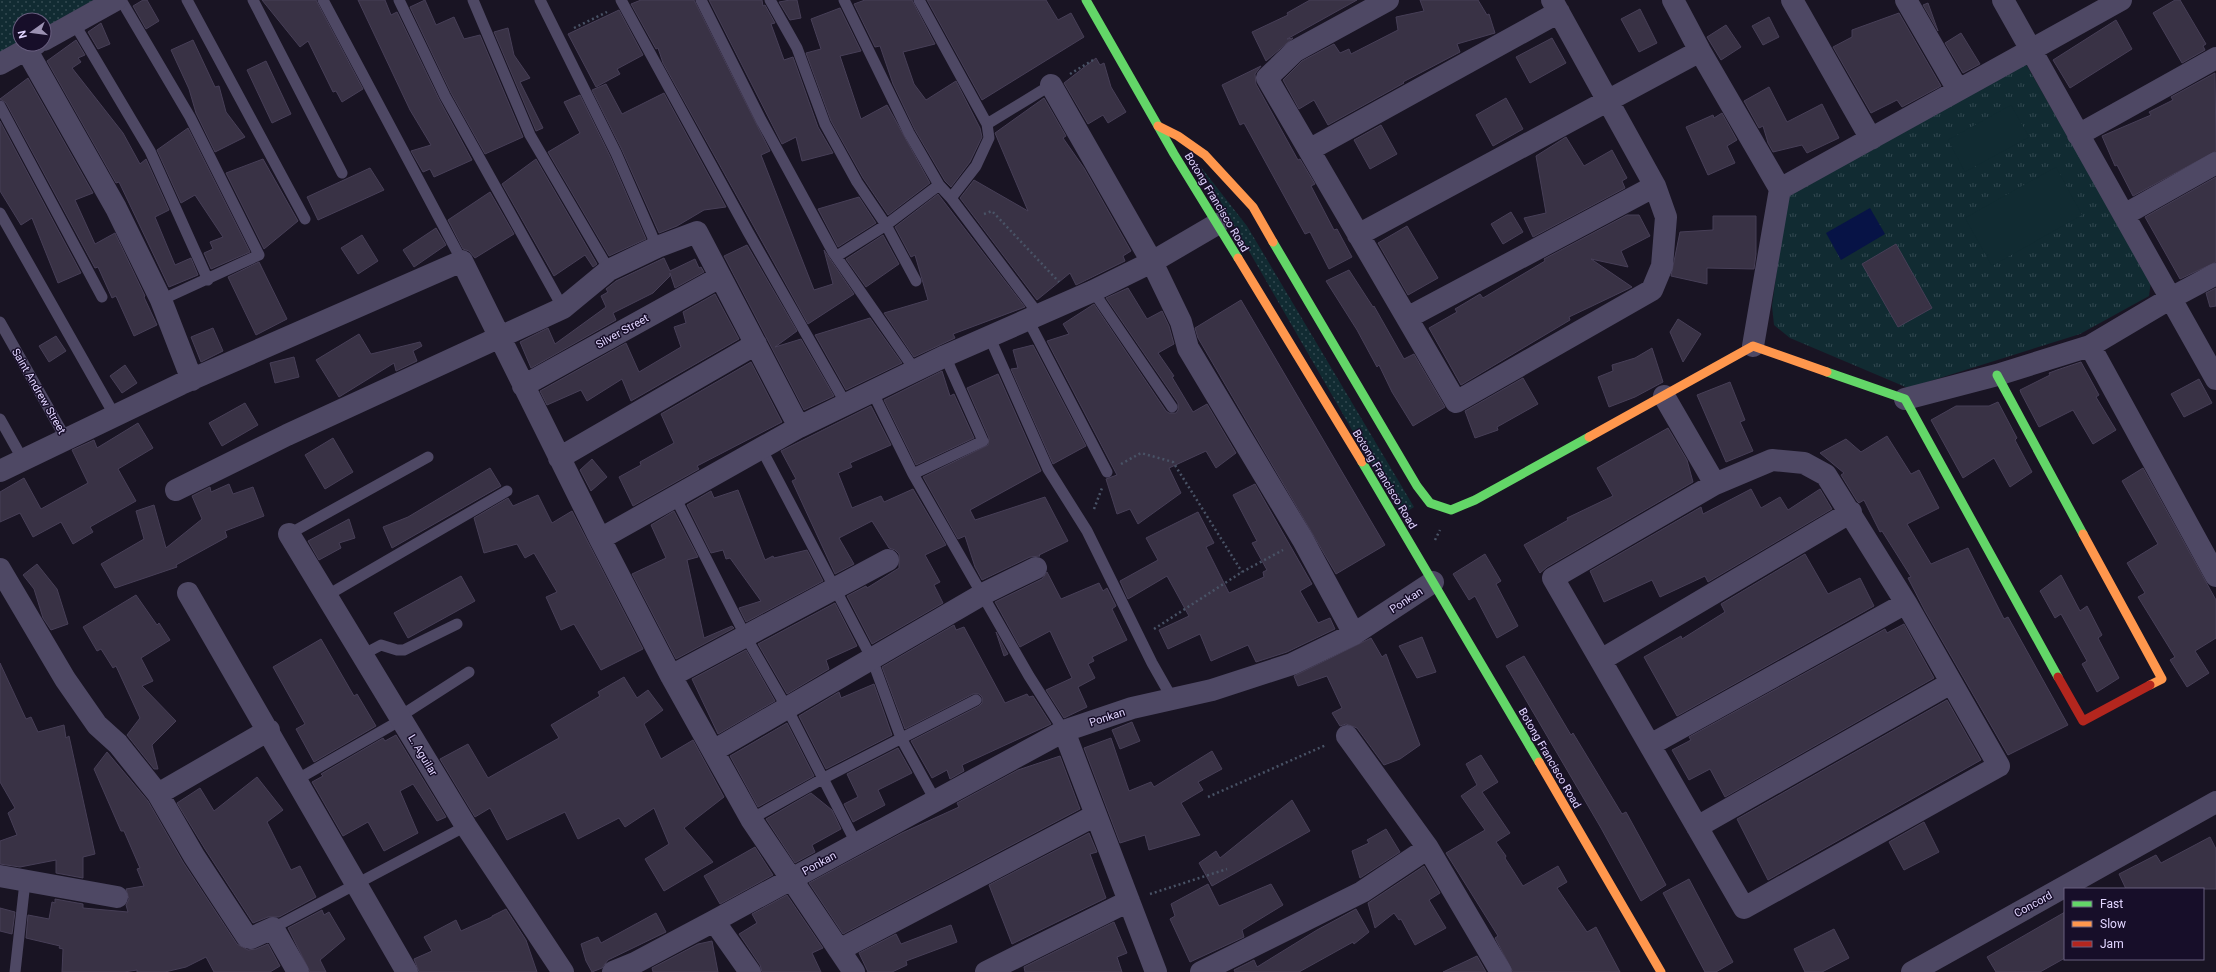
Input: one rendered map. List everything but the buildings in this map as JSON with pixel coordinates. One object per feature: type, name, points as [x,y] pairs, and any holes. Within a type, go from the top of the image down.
[{"type":"street","points":[[52,35],[116,0]]},
{"type":"street","name":"Botong Francisco Road","points":[[1086,0],[1158,126],[1423,563],[1660,972]]},
{"type":"street","points":[[1309,150],[1556,6],[1655,186],[1666,217],[1662,266],[1652,290],[1456,402],[1358,235],[1267,78],[1295,51],[1388,0]]},
{"type":"street","points":[[1673,0],[1700,51],[1780,189],[1753,346]]},
{"type":"street","points":[[1792,0],[1871,139]]},
{"type":"street","points":[[1906,0],[1958,90]]},
{"type":"street","points":[[2003,0],[2216,379]]},
{"type":"street","points":[[1780,189],[2119,0]]},
{"type":"street","points":[[1358,235],[1700,51]]},
{"type":"street","points":[[0,64],[21,52]]},
{"type":"street","points":[[39,52],[162,300],[192,380]]},
{"type":"street","points":[[2078,135],[2216,58]]},
{"type":"street","points":[[1050,85],[1152,262],[1181,322],[1188,348],[1303,540],[1354,634]]},
{"type":"street","points":[[1158,126],[1178,136],[1205,155],[1253,207],[1417,486],[1430,503],[1451,510],[1488,493],[1753,346],[1905,399],[1997,375],[2090,346],[2170,298],[2216,274]]},
{"type":"street","points":[[2124,215],[2216,164]]},
{"type":"street","points":[[1407,318],[1655,186]]},
{"type":"street","points":[[600,539],[799,427],[945,356],[1152,262],[1217,224]]},
{"type":"street","points":[[176,490],[563,308],[609,270],[657,247],[697,232],[799,427]]},
{"type":"street","points":[[0,472],[66,439],[192,380],[462,262],[559,458],[671,676],[751,819],[854,972]]},
{"type":"street","name":"Silver Street","points":[[523,386],[720,277]]},
{"type":"street","points":[[559,458],[756,344]]},
{"type":"street","points":[[2090,346],[2216,576]]},
{"type":"street","points":[[1905,399],[2083,721],[2162,679],[1997,375]]},
{"type":"street","points":[[1664,396],[1715,484]]},
{"type":"street","points":[[1772,460],[1804,463],[1826,475],[1851,512],[1906,603],[1999,766],[1744,908],[1553,578],[1715,484],[1772,460]]},
{"type":"street","points":[[1601,660],[1851,512]]},
{"type":"street","name":"L. Aguilar","points":[[289,534],[466,826],[563,972]]},
{"type":"street","points":[[671,676],[888,560]]},
{"type":"street","points":[[713,751],[983,594],[1036,568]]},
{"type":"street","points":[[0,569],[65,679],[97,725],[118,744],[158,794],[190,850],[247,937],[251,938],[273,928],[298,972]]},
{"type":"street","name":"Ponkan","points":[[613,972],[639,967],[714,921],[1064,731],[1132,708],[1212,690],[1292,664],[1354,634],[1433,582]]},
{"type":"street","points":[[188,593],[298,779],[407,972]]},
{"type":"street","points":[[1650,745],[1906,603]]},
{"type":"street","points":[[1697,827],[1951,683]]},
{"type":"street","points":[[158,794],[268,730]]},
{"type":"street","points":[[1064,731],[1156,972]]},
{"type":"street","points":[[1347,736],[1428,848],[1501,972]]},
{"type":"street","name":"Concord","points":[[1912,972],[2216,802]]},
{"type":"street","points":[[839,950],[1096,815]]},
{"type":"street","points":[[1201,972],[1362,892],[1428,848]]},
{"type":"street","points":[[0,876],[25,882],[117,897]]},
{"type":"street","points":[[986,972],[1129,901]]},
{"type":"street","points":[[714,921],[750,972]]},
{"type":"lane","points":[[121,0],[190,117],[259,255],[208,280],[162,300]]},
{"type":"lane","points":[[187,0],[305,219]]},
{"type":"lane","points":[[253,0],[342,173]]},
{"type":"lane","points":[[323,0],[462,262]]},
{"type":"lane","points":[[399,0],[444,96],[563,308]]},
{"type":"lane","points":[[472,0],[530,135],[609,270]]},
{"type":"lane","points":[[540,0],[557,37],[616,153],[657,247]]},
{"type":"lane","points":[[701,0],[761,120],[837,256],[916,370]]},
{"type":"lane","points":[[770,0],[797,48],[825,124],[857,182],[886,225],[916,281]]},
{"type":"lane","points":[[844,0],[909,133],[939,185],[951,198],[1033,316],[1107,472]]},
{"type":"lane","points":[[919,0],[987,124],[989,138],[976,166],[951,198]]},
{"type":"lane","points":[[622,2],[748,232],[846,404]]},
{"type":"lane","points":[[74,23],[150,151],[208,280]]},
{"type":"lane","points":[[987,124],[1050,85]]},
{"type":"lane","points":[[0,106],[102,297]]},
{"type":"lane","points":[[837,256],[886,225],[939,185]]},
{"type":"lane","points":[[0,213],[115,416]]},
{"type":"lane","points":[[1084,294],[1172,408]]},
{"type":"lane","name":"Saint Andrew Street","points":[[0,322],[66,439]]},
{"type":"lane","points":[[989,336],[1048,470],[1087,530],[1139,638],[1173,700]]},
{"type":"lane","points":[[913,474],[983,441],[945,356]]},
{"type":"lane","points":[[872,391],[913,474],[1029,676],[1064,731]]},
{"type":"lane","points":[[0,419],[23,460]]},
{"type":"lane","points":[[761,448],[872,659],[901,738],[935,800]]},
{"type":"lane","points":[[289,534],[428,457]]},
{"type":"lane","points":[[326,596],[507,491]]},
{"type":"lane","points":[[675,497],[746,636],[787,708],[824,778],[856,843]]},
{"type":"lane","points":[[362,655],[381,646],[404,650],[457,624]]},
{"type":"lane","points":[[298,779],[400,718],[469,672]]},
{"type":"lane","points":[[751,819],[824,778],[976,700]]},
{"type":"lane","points":[[273,928],[466,826]]},
{"type":"lane","points":[[16,972],[25,882]]},
{"type":"path","points":[[557,37],[622,2]]},
{"type":"path","points":[[1050,85],[1114,49]]},
{"type":"path","points":[[966,220],[992,211],[1084,294]]},
{"type":"path","points":[[1087,530],[1107,472],[1141,453],[1173,462],[1242,572]]},
{"type":"path","points":[[1423,563],[1451,510]]},
{"type":"path","points":[[1139,638],[1242,572],[1303,540]]},
{"type":"path","points":[[1208,797],[1347,736]]},
{"type":"path","points":[[1129,901],[1227,869]]},
{"type":"green space","points":[[0,0],[94,0],[52,24],[52,12],[12,12],[12,46],[0,53]]},
{"type":"green space","points":[[2026,64],[2151,281],[2149,296],[2080,334],[1908,388],[1790,338],[1774,325],[1772,306],[1787,196]]},
{"type":"green space","points":[[2011,105],[2029,137],[1965,172],[1948,140]]},
{"type":"green space","points":[[1200,166],[1247,226],[1414,507],[1401,515]]},
{"type":"green space","points":[[2056,167],[2082,215],[1992,266],[1965,218]]},
{"type":"shaded area","points":[[1870,208],[1885,234],[1841,260],[1826,233]]},
{"type":"traffic: fast","points":[[1086,0],[1174,154],[1238,258]]},
{"type":"traffic: fast","points":[[1273,242],[1417,486],[1430,503],[1451,510],[1475,500],[1589,437]]},
{"type":"traffic: fast","points":[[1827,372],[1905,399],[2058,677]]},
{"type":"traffic: fast","points":[[1997,375],[2083,534]]},
{"type":"traffic: fast","points":[[1362,462],[1539,762]]},
{"type":"traffic: slow","points":[[1158,126],[1178,136],[1205,155],[1253,207],[1273,242]]},
{"type":"traffic: slow","points":[[1238,258],[1362,462]]},
{"type":"traffic: slow","points":[[1589,437],[1753,346],[1827,372]]},
{"type":"traffic: slow","points":[[2083,534],[2162,679],[2150,685]]},
{"type":"traffic: slow","points":[[1539,762],[1661,972]]},
{"type":"traffic: jam","points":[[2058,677],[2083,721],[2150,685]]}]
